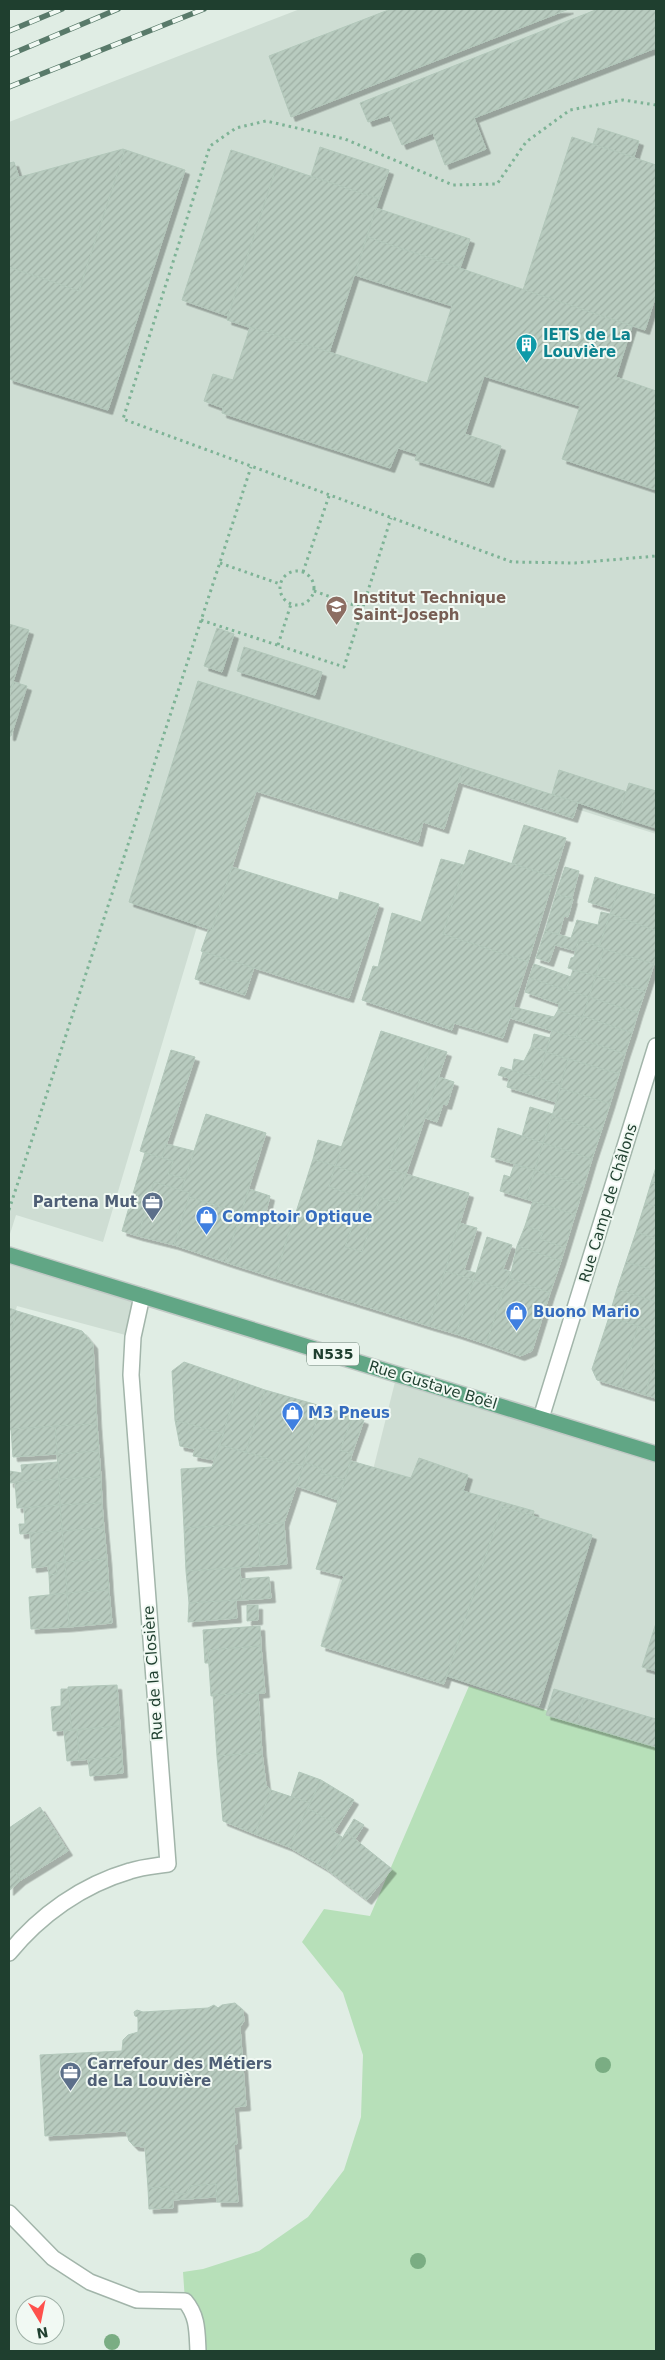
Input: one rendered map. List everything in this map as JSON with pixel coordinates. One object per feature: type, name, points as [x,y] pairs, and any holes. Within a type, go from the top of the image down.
[{"type":"main road","name":"Rue Gustave Boël","points":[[9,1255],[656,1454]]},
{"type":"street","name":"Rue Camp de Châlons","points":[[541,1418],[656,1046]]},
{"type":"street","name":"Rue de la Closière","points":[[9,1953],[42,1918],[72,1897],[102,1881],[131,1870],[168,1864],[131,1375],[133,1337],[142,1296]]},
{"type":"street","points":[[9,2213],[54,2258],[90,2282],[137,2300],[185,2301],[193,2310],[197,2326],[198,2351]]},
{"type":"path","points":[[656,105],[624,100],[570,110],[526,142],[497,184],[453,185],[345,139],[266,121],[236,128],[210,146],[123,419],[512,562],[574,563],[656,556]]},
{"type":"path","points":[[9,1210],[251,467]]},
{"type":"path","points":[[303,572],[329,496]]},
{"type":"path","points":[[202,620],[344,666],[391,518]]},
{"type":"path","points":[[220,563],[280,584]]},
{"type":"path","points":[[297,571],[303,572],[312,579],[314,591],[309,601],[304,604],[291,604],[281,595],[280,584],[286,574],[297,571]]},
{"type":"path","points":[[314,591],[362,608]]},
{"type":"path","points":[[278,645],[291,604]]},
{"type":"shaded area","name":"Institut Technique Saint-Joseph","points":[[300,9],[656,9],[656,834],[567,806],[451,764],[268,706],[196,930],[103,1242],[16,1215],[9,1237],[9,122]]},
{"type":"shaded area","points":[[9,1255],[142,1296],[133,1337],[17,1306],[9,1331]]},
{"type":"shaded area","points":[[397,1374],[656,1454],[656,1745],[533,1705],[321,1642],[374,1466]]},
{"type":"green space","points":[[469,1686],[656,1745],[656,2351],[198,2351],[185,2301],[183,2272],[203,2269],[259,2251],[308,2217],[344,2170],[361,2117],[363,2055],[343,1993],[302,1942],[324,1909],[370,1916]]},
{"type":"building","points":[[391,9],[569,9],[291,117],[269,56]]},
{"type":"building","points":[[598,9],[656,9],[656,48],[474,118],[486,149],[445,165],[433,133],[402,145],[389,115],[368,122],[360,103]]},
{"type":"building","points":[[598,128],[639,141],[634,157],[593,144]]},
{"type":"building","points":[[572,137],[656,165],[656,295],[645,330],[523,290]]},
{"type":"building","points":[[320,147],[389,170],[379,199],[311,176]]},
{"type":"building","points":[[123,149],[124,153],[79,291],[9,267],[9,180]]},
{"type":"building","points":[[123,149],[185,170],[108,410],[9,379],[9,267],[79,291],[124,153]]},
{"type":"building","points":[[231,150],[277,165],[228,316],[182,300]]},
{"type":"building","points":[[14,162],[19,177],[9,180],[9,163]]},
{"type":"building","points":[[277,165],[379,199],[329,353],[227,320]]},
{"type":"building","points":[[376,208],[470,239],[460,268],[367,237]]},
{"type":"building","name":"IETS de La Louvière","points":[[367,237],[632,326],[616,377],[656,391],[656,490],[562,459],[580,406],[484,376],[465,434],[501,446],[489,483],[415,460],[417,454],[398,448],[390,468],[222,413],[223,408],[204,401],[213,374],[233,380],[250,327],[427,383],[452,306],[355,275]]},
{"type":"building","points":[[9,624],[29,630],[9,695]]},
{"type":"building","points":[[217,628],[234,634],[222,672],[204,666]]},
{"type":"building","points":[[244,647],[322,672],[315,695],[237,671]]},
{"type":"building","points":[[198,681],[463,766],[444,829],[423,822],[418,842],[256,791],[212,930],[129,902]]},
{"type":"building","points":[[14,682],[27,686],[11,736],[9,736],[9,698]]},
{"type":"building","points":[[463,766],[578,803],[573,818],[459,782]]},
{"type":"building","points":[[559,770],[627,792],[618,816],[552,794]]},
{"type":"building","points":[[629,783],[656,791],[656,828],[618,816]]},
{"type":"building","points":[[524,825],[566,838],[554,877],[512,863]]},
{"type":"building","points":[[469,850],[554,877],[528,962],[443,934]]},
{"type":"building","points":[[441,859],[464,865],[443,934],[528,962],[503,1038],[454,1023],[452,1030],[362,1000],[373,966],[378,967],[392,913],[421,922]]},
{"type":"building","points":[[232,867],[338,900],[340,892],[379,904],[349,998],[201,951],[209,928],[212,930]]},
{"type":"building","points":[[565,867],[579,871],[572,898],[556,894]]},
{"type":"building","points":[[595,877],[620,885],[612,909],[588,902]]},
{"type":"building","points":[[620,885],[656,895],[656,931],[610,914]]},
{"type":"building","points":[[556,894],[573,899],[568,917],[564,916],[559,934],[545,931]]},
{"type":"building","points":[[601,912],[610,914],[599,946],[579,939],[576,951],[555,945],[549,962],[536,958],[545,931],[571,938],[577,920],[598,925]]},
{"type":"building","points":[[610,914],[656,931],[656,957],[654,964],[599,948]]},
{"type":"building","points":[[579,939],[604,949],[596,976],[568,968],[571,958],[574,957]]},
{"type":"building","points":[[604,949],[654,964],[645,992],[596,976]]},
{"type":"building","points":[[203,952],[254,968],[245,995],[195,979]]},
{"type":"building","points":[[534,964],[571,977],[566,990],[529,978]]},
{"type":"building","points":[[573,970],[596,976],[589,997],[566,990]]},
{"type":"building","points":[[596,976],[645,992],[638,1013],[589,997]]},
{"type":"building","points":[[529,978],[589,997],[583,1018],[558,1010],[559,1004],[525,992]]},
{"type":"building","points":[[589,997],[638,1013],[632,1033],[583,1016]]},
{"type":"building","points":[[513,1007],[554,1017],[558,1010],[583,1018],[576,1038],[510,1018]]},
{"type":"building","points":[[583,1016],[632,1033],[625,1054],[576,1038]]},
{"type":"building","points":[[552,1030],[625,1054],[619,1074],[546,1052]]},
{"type":"building","points":[[381,1031],[431,1047],[389,1169],[406,1174],[398,1203],[380,1198],[362,1252],[345,1247],[369,1177],[335,1166]]},
{"type":"building","points":[[534,1034],[550,1038],[546,1051],[531,1047]]},
{"type":"building","points":[[431,1047],[447,1052],[406,1174],[389,1169]]},
{"type":"building","points":[[531,1047],[546,1051],[539,1079],[512,1071],[514,1059],[524,1061]]},
{"type":"building","points":[[171,1050],[195,1057],[162,1158],[140,1151]]},
{"type":"building","points":[[546,1052],[568,1059],[561,1085],[539,1079]]},
{"type":"building","points":[[568,1059],[619,1074],[610,1104],[560,1088]]},
{"type":"building","points":[[501,1067],[561,1085],[556,1102],[507,1087],[509,1078],[498,1075]]},
{"type":"building","points":[[439,1077],[454,1082],[447,1105],[443,1104],[437,1122],[425,1118]]},
{"type":"building","points":[[560,1088],[610,1104],[601,1132],[552,1116]]},
{"type":"building","points":[[530,1107],[553,1114],[543,1143],[522,1136]]},
{"type":"building","points":[[206,1114],[266,1133],[241,1213],[189,1197],[190,1193],[181,1191]]},
{"type":"building","points":[[552,1116],[601,1132],[592,1159],[543,1143]]},
{"type":"building","points":[[498,1128],[543,1143],[535,1170],[491,1157]]},
{"type":"building","points":[[318,1140],[342,1147],[335,1166],[313,1159]]},
{"type":"building","points":[[543,1143],[592,1159],[584,1186],[535,1170]]},
{"type":"building","points":[[166,1144],[194,1151],[185,1179],[168,1174],[173,1161],[162,1158]]},
{"type":"building","points":[[145,1153],[173,1161],[168,1174],[185,1179],[181,1191],[154,1182],[138,1236],[122,1231]]},
{"type":"building","points":[[313,1159],[335,1166],[329,1187],[362,1197],[345,1247],[362,1252],[380,1198],[398,1203],[406,1174],[469,1193],[429,1326],[275,1278]]},
{"type":"building","points":[[514,1165],[535,1170],[526,1199],[500,1191],[504,1175],[510,1177]]},
{"type":"building","points":[[335,1166],[369,1177],[362,1197],[329,1187]]},
{"type":"building","points":[[656,1167],[656,1184],[651,1183]]},
{"type":"building","points":[[535,1170],[584,1186],[575,1215],[526,1199]]},
{"type":"building","points":[[154,1182],[190,1193],[174,1245],[138,1236]]},
{"type":"building","points":[[651,1183],[656,1184],[656,1207],[645,1203]]},
{"type":"building","points":[[249,1189],[270,1196],[265,1216],[291,1225],[275,1278],[225,1262]]},
{"type":"building","points":[[189,1197],[241,1213],[225,1262],[174,1245]]},
{"type":"building","points":[[533,1201],[575,1215],[565,1248],[540,1239],[543,1232],[525,1226]]},
{"type":"building","points":[[645,1203],[656,1207],[656,1239],[636,1232]]},
{"type":"building","points":[[459,1223],[477,1228],[464,1270],[476,1273],[474,1280],[445,1271]]},
{"type":"building","points":[[525,1226],[543,1232],[540,1239],[565,1248],[561,1261],[517,1246]]},
{"type":"building","points":[[636,1232],[656,1239],[656,1271],[626,1262]]},
{"type":"building","points":[[487,1237],[512,1245],[503,1269],[511,1272],[505,1290],[474,1280]]},
{"type":"building","points":[[517,1246],[561,1261],[550,1293],[510,1278]]},
{"type":"building","points":[[626,1262],[656,1271],[656,1302],[617,1289]]},
{"type":"building","points":[[445,1271],[474,1280],[456,1334],[429,1326]]},
{"type":"building","points":[[510,1278],[550,1293],[532,1351],[520,1356],[486,1344],[504,1290]]},
{"type":"building","points":[[474,1280],[504,1290],[486,1344],[456,1334]]},
{"type":"building","points":[[617,1289],[656,1302],[656,1332],[609,1317]]},
{"type":"building","points":[[9,1308],[17,1311],[9,1339]]},
{"type":"building","points":[[17,1311],[82,1331],[93,1344],[97,1424],[9,1430],[9,1339]]},
{"type":"building","points":[[609,1317],[638,1326],[620,1387],[597,1380],[592,1369]]},
{"type":"building","points":[[638,1326],[656,1332],[656,1357],[645,1395],[620,1387]]},
{"type":"building","points":[[656,1357],[656,1398],[645,1395]]},
{"type":"building","points":[[184,1362],[239,1381],[223,1434],[175,1420],[172,1371]]},
{"type":"building","points":[[239,1381],[265,1390],[246,1452],[220,1445]]},
{"type":"building","points":[[265,1390],[321,1406],[303,1466],[283,1460],[282,1463],[246,1452]]},
{"type":"building","points":[[321,1406],[353,1416],[340,1450],[352,1454],[345,1480],[321,1473],[323,1469],[304,1462]]},
{"type":"building","points":[[353,1416],[364,1420],[352,1454],[340,1450]]},
{"type":"building","points":[[175,1420],[223,1434],[214,1460],[193,1456],[195,1449],[180,1446]]},
{"type":"building","points":[[97,1424],[99,1451],[57,1454],[55,1426]]},
{"type":"building","points":[[55,1426],[57,1454],[13,1457],[11,1429]]},
{"type":"building","points":[[220,1445],[282,1463],[283,1460],[303,1466],[284,1523],[184,1528],[181,1469],[212,1467]]},
{"type":"building","points":[[99,1451],[101,1477],[59,1479],[57,1454]]},
{"type":"building","points":[[419,1458],[468,1475],[463,1491],[534,1511],[533,1517],[502,1506],[444,1684],[321,1646],[344,1576],[316,1569],[351,1461],[411,1478]]},
{"type":"building","points":[[58,1462],[59,1479],[9,1483],[9,1471],[22,1473],[21,1465]]},
{"type":"building","points":[[304,1462],[323,1469],[321,1473],[345,1480],[338,1500],[297,1486]]},
{"type":"building","points":[[101,1477],[102,1503],[60,1505],[59,1479]]},
{"type":"building","points":[[59,1479],[60,1505],[17,1508],[15,1482]]},
{"type":"building","points":[[102,1503],[104,1528],[62,1531],[60,1505]]},
{"type":"building","points":[[60,1505],[62,1531],[20,1534],[19,1524],[25,1524],[24,1508]]},
{"type":"building","points":[[502,1506],[592,1535],[539,1706],[447,1676]]},
{"type":"building","points":[[284,1523],[287,1564],[260,1566],[258,1524]]},
{"type":"building","points":[[258,1524],[260,1566],[186,1571],[184,1528]]},
{"type":"building","points":[[104,1528],[107,1559],[65,1562],[62,1531]]},
{"type":"building","points":[[62,1531],[65,1562],[56,1563],[57,1574],[49,1575],[48,1566],[32,1568],[30,1533]]},
{"type":"building","points":[[107,1559],[109,1590],[67,1593],[65,1562]]},
{"type":"building","points":[[65,1562],[67,1593],[50,1595],[49,1575],[57,1574],[56,1563]]},
{"type":"building","points":[[240,1568],[242,1600],[189,1603],[186,1571]]},
{"type":"building","points":[[269,1577],[271,1598],[242,1600],[240,1579]]},
{"type":"building","points":[[109,1590],[112,1623],[69,1627],[67,1593]]},
{"type":"building","points":[[67,1593],[69,1627],[31,1629],[29,1597]]},
{"type":"building","points":[[236,1600],[237,1618],[188,1622],[189,1603]]},
{"type":"building","points":[[247,1605],[258,1605],[258,1620],[247,1621]]},
{"type":"building","points":[[656,1623],[656,1671],[642,1667]]},
{"type":"building","points":[[260,1626],[261,1646],[208,1650],[209,1663],[205,1663],[203,1630]]},
{"type":"building","points":[[261,1646],[265,1693],[211,1696],[208,1650]]},
{"type":"building","points":[[117,1685],[120,1726],[71,1730],[68,1687]]},
{"type":"building","points":[[61,1689],[69,1689],[71,1730],[53,1731],[51,1707],[61,1706]]},
{"type":"building","points":[[554,1689],[584,1698],[577,1724],[546,1715]]},
{"type":"building","points":[[258,1693],[262,1753],[217,1756],[213,1695]]},
{"type":"building","points":[[584,1698],[656,1719],[656,1747],[577,1724]]},
{"type":"building","points":[[120,1726],[122,1757],[79,1760],[77,1730]]},
{"type":"building","points":[[77,1730],[79,1760],[67,1761],[64,1731]]},
{"type":"building","points":[[262,1753],[266,1785],[271,1790],[255,1834],[223,1821],[217,1756]]},
{"type":"building","points":[[122,1757],[123,1773],[90,1776],[88,1759]]},
{"type":"building","points":[[299,1772],[321,1780],[310,1803],[291,1797]]},
{"type":"building","points":[[321,1780],[354,1800],[334,1832],[331,1830],[334,1824],[308,1808]]},
{"type":"building","points":[[271,1790],[310,1803],[289,1847],[255,1834]]},
{"type":"building","points":[[40,1807],[68,1851],[21,1880],[9,1864],[9,1828]]},
{"type":"building","points":[[308,1808],[334,1824],[331,1830],[342,1837],[325,1868],[289,1847]]},
{"type":"building","points":[[354,1819],[364,1825],[355,1839],[346,1832]]},
{"type":"building","points":[[346,1832],[392,1869],[367,1900],[325,1868]]},
{"type":"building","points":[[9,1864],[21,1880],[9,1891]]},
{"type":"building","points":[[235,2003],[243,2010],[244,2021],[240,2027],[246,2106],[234,2107],[237,2144],[234,2145],[238,2202],[217,2202],[216,2184],[190,2186],[186,2194],[175,2194],[169,2187],[148,2188],[145,2147],[134,2146],[129,2141],[126,2131],[45,2136],[40,2055],[122,2051],[123,2040],[128,2035],[138,2032],[138,2017],[135,2016],[134,2012],[137,2010],[143,2012],[208,2008],[214,2005],[218,2008],[222,2005]]},
{"type":"building","points":[[216,2184],[216,2197],[173,2200],[173,2208],[149,2209],[148,2188],[169,2187],[175,2194],[186,2194],[190,2186]]},
{"type":"railway","points":[[9,31],[62,9]]},
{"type":"railway","points":[[9,55],[118,9]]},
{"type":"railway","points":[[9,87],[204,9]]},
{"type":"place","name":"IETS de La Louvière","points":[[527,363]]},
{"type":"place","name":"Institut Technique Saint-Joseph","points":[[337,626]]},
{"type":"place","name":"Partena Mut","points":[[153,1221]]},
{"type":"place","name":"Comptoir Optique","points":[[206,1236]]},
{"type":"place","name":"Buono Mario","points":[[517,1331]]},
{"type":"place","name":"M3 Pneus","points":[[292,1432]]},
{"type":"place","name":"Carrefour des Métiers de La Louvière","points":[[71,2092]]}]
